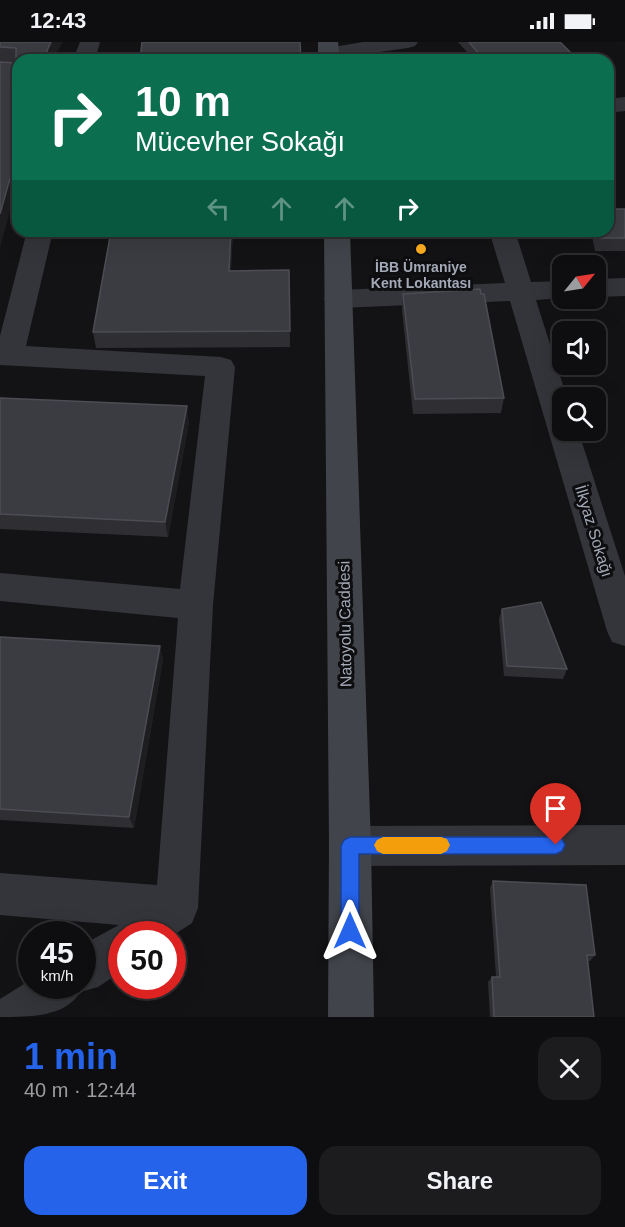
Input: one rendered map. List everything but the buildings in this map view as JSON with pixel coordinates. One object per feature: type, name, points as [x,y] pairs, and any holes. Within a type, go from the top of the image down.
[{"type":"main road","name":"Natoyolu Caddesi","points":[[337,237],[350,846],[351,1017]]},
{"type":"street","points":[[329,52],[408,42]]},
{"type":"street","points":[[38,237],[4,355],[221,367],[196,604],[177,908]]},
{"type":"street","name":"İlkyaz Sokağı","points":[[504,237],[552,395]]},
{"type":"street","points":[[606,288],[625,287]]},
{"type":"street","points":[[339,299],[552,290]]},
{"type":"street","name":"İlkyaz Sokağı","points":[[566,441],[625,631]]},
{"type":"street","points":[[0,587],[196,604]]},
{"type":"street","points":[[350,846],[625,845]]},
{"type":"street","points":[[0,894],[177,908]]},
{"type":"street","points":[[156,921],[177,908]]},
{"type":"street","points":[[13,1017],[40,999]]},
{"type":"slow traffic","points":[[383,845],[441,845]]},
{"type":"place","name":"İBB Ümraniye Kent Lokantası","points":[[421,249]]},
{"type":"route","points":[[350,931],[350,846],[556,845]]}]
